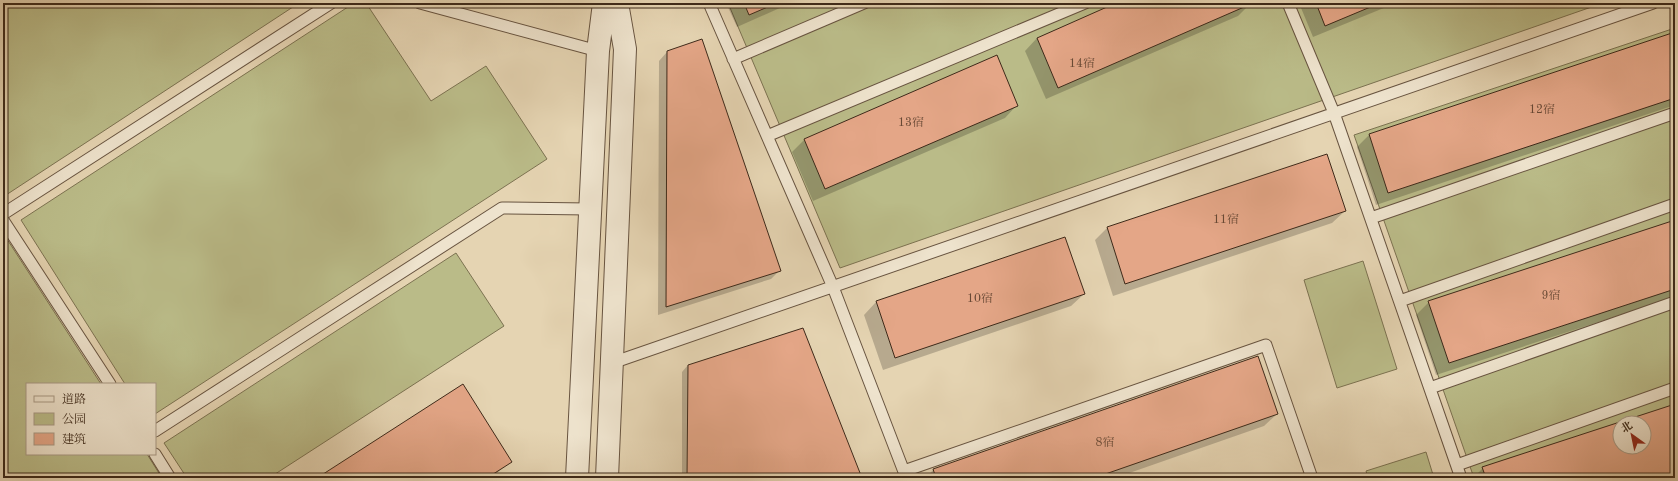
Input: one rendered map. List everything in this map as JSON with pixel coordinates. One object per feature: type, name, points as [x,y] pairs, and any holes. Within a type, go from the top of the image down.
[{"type":"street","points":[[577,478],[598,51],[604,3]]},
{"type":"street","points":[[607,478],[625,49],[617,3]]},
{"type":"lane","points":[[3,214],[331,3]]},
{"type":"lane","points":[[420,3],[598,51]]},
{"type":"lane","points":[[709,3],[833,286],[906,475],[1266,345],[1312,478]]},
{"type":"lane","points":[[734,59],[864,3]]},
{"type":"lane","points":[[767,136],[1085,3]]},
{"type":"lane","points":[[1288,3],[1334,113],[1461,478]]},
{"type":"lane","points":[[612,364],[833,286],[1653,3]]},
{"type":"lane","points":[[1371,218],[1675,113]]},
{"type":"lane","points":[[1400,301],[1675,204]]},
{"type":"lane","points":[[156,430],[502,208],[590,208]]},
{"type":"lane","points":[[3,220],[109,383]]},
{"type":"lane","points":[[1430,388],[1675,302]]},
{"type":"lane","points":[[1457,465],[1675,388]]},
{"type":"lane","points":[[156,455],[170,478]]},
{"type":"green space","points":[[3,3],[299,3],[6,195],[3,191]]},
{"type":"green space","points":[[354,3],[366,3],[431,101],[486,66],[547,159],[156,413],[156,383],[124,383],[21,220]]},
{"type":"green space","points":[[728,3],[1603,3],[840,268]]},
{"type":"green space","points":[[1675,28],[1675,478],[1474,478],[1354,135]]},
{"type":"green space","points":[[3,233],[100,383],[26,383],[26,455],[148,455],[162,478],[3,478]]},
{"type":"green space","points":[[456,253],[504,326],[269,478],[187,478],[164,443]]},
{"type":"green space","points":[[1363,261],[1397,369],[1337,388],[1304,280]]},
{"type":"green space","points":[[1426,452],[1434,478],[1368,478],[1366,471]]},
{"type":"building","points":[[744,3],[777,3],[749,15]]},
{"type":"building","points":[[1116,3],[1251,4],[1058,88],[1037,38]]},
{"type":"building","points":[[1316,3],[1380,3],[1325,26]]},
{"type":"building","points":[[1675,32],[1675,98],[1388,193],[1369,134]]},
{"type":"building","points":[[702,39],[781,271],[666,307],[667,51]]},
{"type":"building","points":[[997,55],[1018,106],[825,189],[804,139]]},
{"type":"building","points":[[1327,154],[1346,211],[1125,284],[1107,227]]},
{"type":"building","points":[[1675,220],[1675,289],[1449,363],[1428,301]]},
{"type":"building","points":[[1065,237],[1085,294],[895,358],[876,301]]},
{"type":"building","points":[[803,328],[862,478],[687,478],[688,365]]},
{"type":"building","points":[[1258,356],[1278,414],[1094,478],[936,478],[933,469]]},
{"type":"building","points":[[463,384],[512,462],[487,478],[317,478]]},
{"type":"building","points":[[1675,404],[1675,472],[1656,478],[1486,478],[1482,467],[1612,425],[1612,455],[1652,455],[1652,415],[1641,415]]}]
